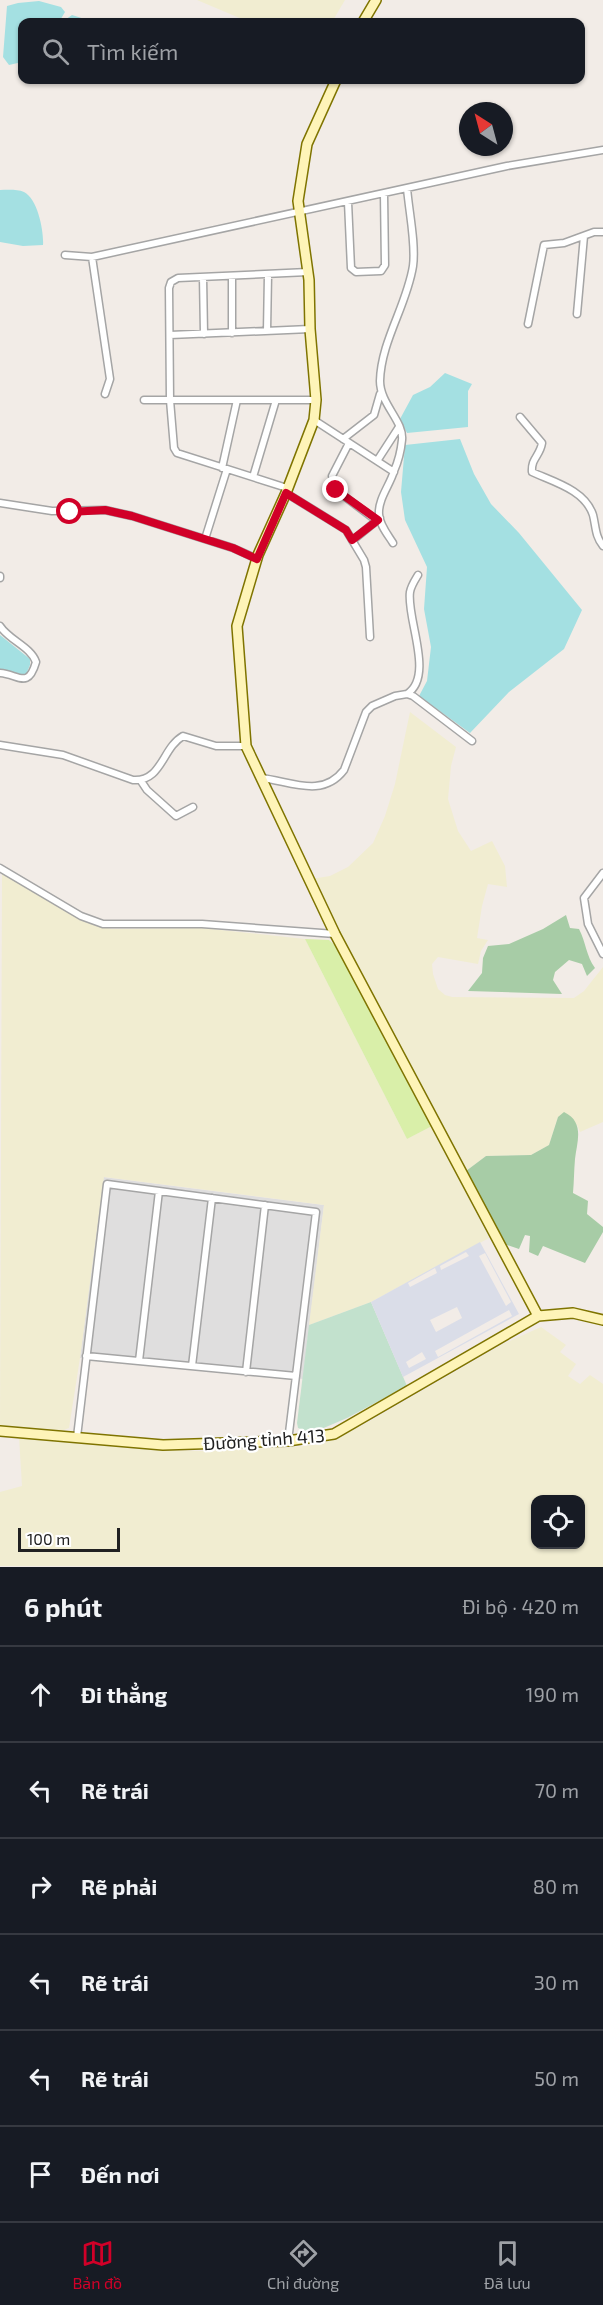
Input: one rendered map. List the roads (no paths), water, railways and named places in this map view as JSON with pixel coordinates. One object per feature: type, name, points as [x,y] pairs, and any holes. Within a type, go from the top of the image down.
[{"type":"street","points":[[365,18],[376,0]]},
{"type":"street","points":[[334,84],[307,144],[298,201],[308,272],[316,400],[314,420],[257,559],[237,626],[246,746],[335,934],[538,1316]]},
{"type":"street","points":[[65,255],[92,257],[507,166],[603,150]]},
{"type":"street","points":[[343,439],[374,415],[381,390],[383,358],[406,293],[413,264],[407,188]]},
{"type":"street","points":[[348,202],[351,268],[356,272],[381,272],[385,265],[384,194]]},
{"type":"street","points":[[528,324],[544,245],[584,237],[594,232],[603,232]]},
{"type":"street","points":[[577,314],[584,237]]},
{"type":"street","points":[[92,257],[110,379],[105,394]]},
{"type":"street","points":[[308,272],[178,278],[171,282],[169,288],[170,400],[175,452],[286,490],[346,530],[366,567],[370,637]]},
{"type":"street","points":[[267,331],[268,275]]},
{"type":"street","points":[[232,276],[232,333]]},
{"type":"street","points":[[203,277],[204,334]]},
{"type":"street","points":[[170,335],[310,329]]},
{"type":"street","points":[[352,540],[379,519],[380,504],[394,472],[402,438],[399,427],[384,402],[381,390]]},
{"type":"street","points":[[144,400],[316,400]]},
{"type":"street","points":[[205,539],[224,468],[237,400]]},
{"type":"street","points":[[253,477],[276,400]]},
{"type":"street","points":[[520,417],[542,443],[532,463],[532,472],[571,489],[584,500],[593,515],[597,538],[603,546]]},
{"type":"street","points":[[314,420],[394,472]]},
{"type":"street","points":[[377,461],[399,427]]},
{"type":"street","points":[[349,443],[332,476],[336,490],[379,519],[393,543]]},
{"type":"street","points":[[0,503],[52,511],[105,510],[132,516],[233,548],[257,559]]},
{"type":"street","points":[[260,778],[310,788],[338,778],[344,770],[366,712],[380,701],[407,694],[412,690],[416,683],[420,660],[410,591],[418,575]]},
{"type":"street","points":[[0,626],[5,633],[33,655],[36,662],[33,671],[25,679],[20,680],[0,673]]},
{"type":"street","points":[[407,694],[413,696],[472,741]]},
{"type":"street","points":[[0,745],[63,755],[141,781],[154,773],[170,748],[183,736],[216,746],[246,746]]},
{"type":"street","points":[[141,781],[147,790],[176,816],[193,807]]},
{"type":"street","points":[[0,868],[81,916],[103,924],[202,924],[335,934]]},
{"type":"street","points":[[603,873],[584,898],[588,924],[603,954]]},
{"type":"street","points":[[77,1437],[107,1185],[316,1212],[288,1441]]},
{"type":"street","points":[[139,1361],[159,1191]]},
{"type":"street","points":[[192,1366],[212,1198]]},
{"type":"street","points":[[246,1372],[265,1205]]},
{"type":"street","name":"Đường tỉnh 413","points":[[0,1431],[164,1445],[288,1441],[334,1434],[538,1316],[573,1312],[603,1320]]},
{"type":"street","points":[[86,1356],[296,1376]]},
{"type":"water","points":[[39,1],[61,7],[65,12],[61,18],[18,18],[18,63],[9,65],[3,57],[7,6]]},
{"type":"water","points":[[0,190],[24,192],[33,201],[39,216],[43,245],[23,246],[0,242]]},
{"type":"water","points":[[445,373],[472,384],[468,391],[468,427],[407,433],[400,419],[413,395],[430,387]]},
{"type":"water","points":[[460,439],[474,474],[491,504],[519,533],[582,610],[564,649],[509,692],[470,733],[419,696],[427,681],[431,647],[424,609],[427,567],[405,520],[401,492],[405,445]]},
{"type":"water","points":[[0,635],[30,659],[25,677],[0,671]]}]
